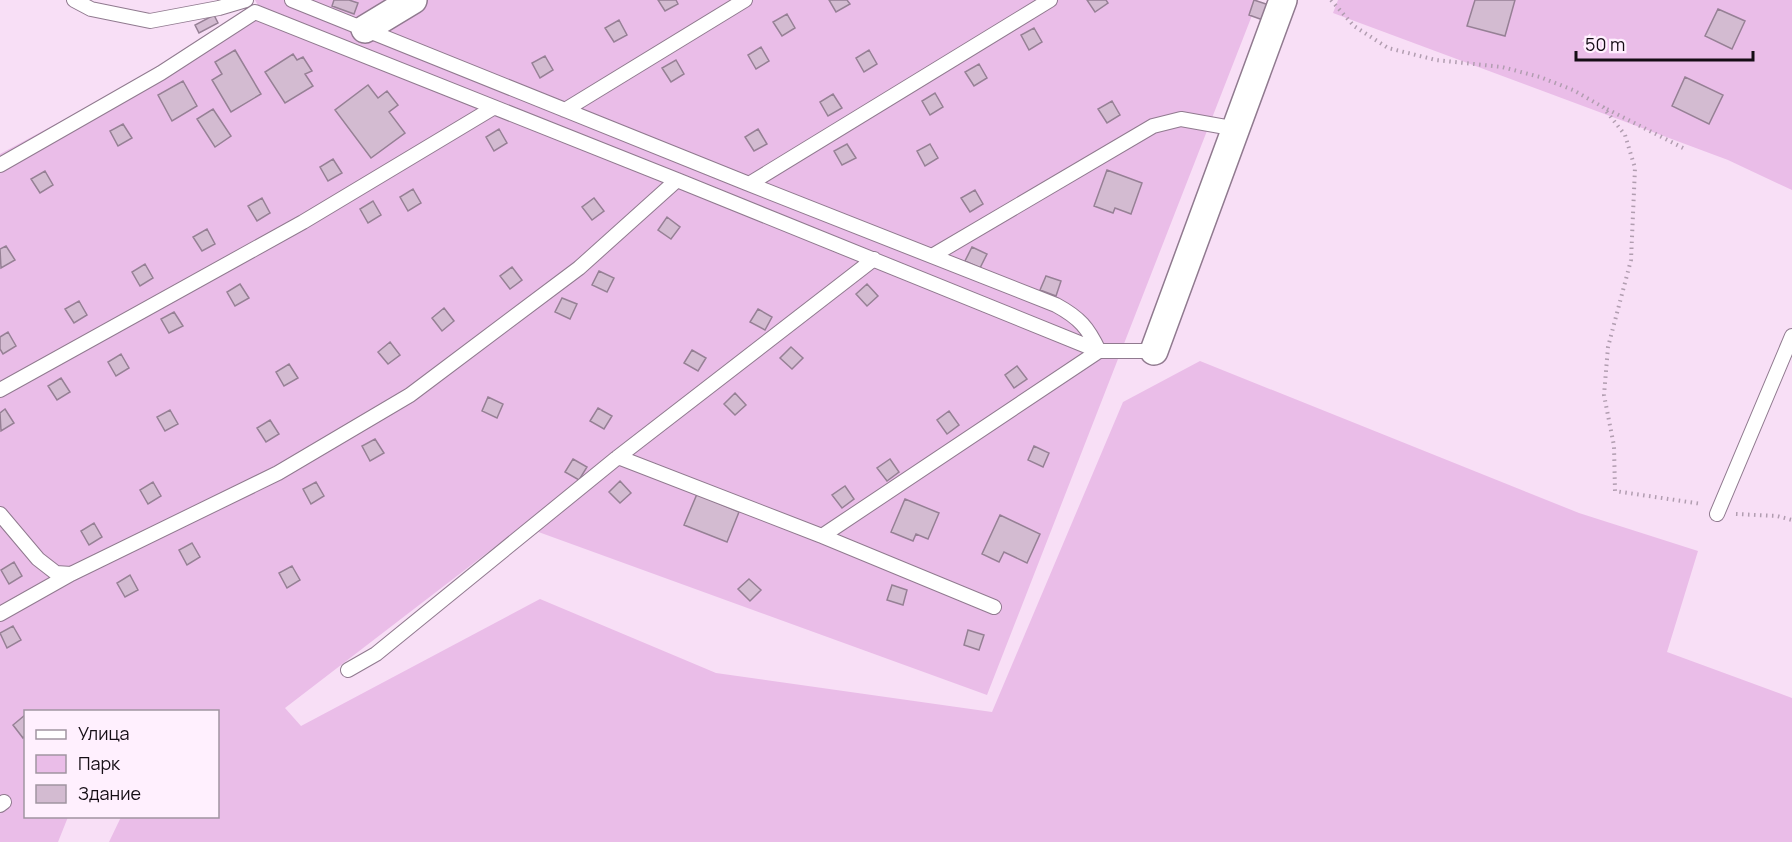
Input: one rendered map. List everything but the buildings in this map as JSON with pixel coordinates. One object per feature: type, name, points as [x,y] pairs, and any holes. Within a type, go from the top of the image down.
[{"type":"street","points":[[365,30],[413,0]]},
{"type":"street","points":[[1154,351],[1283,0]]},
{"type":"lane","points":[[74,0],[91,9],[150,21],[219,8],[246,0]]},
{"type":"lane","points":[[292,0],[1056,305],[1083,323],[1099,351]]},
{"type":"lane","points":[[565,110],[745,0]]},
{"type":"lane","points":[[749,184],[1050,0]]},
{"type":"lane","points":[[0,165],[161,73],[255,12],[1099,351],[1154,351]]},
{"type":"lane","points":[[0,390],[303,222],[493,108]]},
{"type":"lane","points":[[932,256],[1153,126],[1181,119],[1237,129]]},
{"type":"lane","points":[[0,614],[71,574],[278,473],[410,395],[579,268],[677,180]]},
{"type":"lane","points":[[348,670],[376,654],[618,457],[874,259]]},
{"type":"lane","points":[[1717,514],[1792,336]]},
{"type":"lane","points":[[822,536],[1099,351]]},
{"type":"lane","points":[[618,457],[822,536],[994,607]]},
{"type":"lane","points":[[0,514],[38,559],[56,573],[71,574]]},
{"type":"path","points":[[1331,0],[1354,26],[1388,48],[1436,60],[1502,67],[1540,77],[1573,90],[1683,148]]},
{"type":"path","points":[[1603,107],[1625,135],[1635,168],[1631,260],[1608,347],[1604,395],[1614,446],[1615,491],[1703,504],[1717,514],[1777,516],[1792,520]]},
{"type":"green space","points":[[255,0],[1258,0],[987,695],[522,526],[285,708],[301,726],[540,599],[716,673],[992,712],[1123,402],[1200,361],[1579,513],[1698,551],[1667,652],[1792,698],[1792,842],[109,842],[121,818],[219,818],[219,710],[24,710],[24,818],[68,818],[58,842],[0,842],[0,154],[262,13]]},
{"type":"green space","points":[[1338,0],[1792,0],[1792,190],[1728,160],[1333,13]]}]
